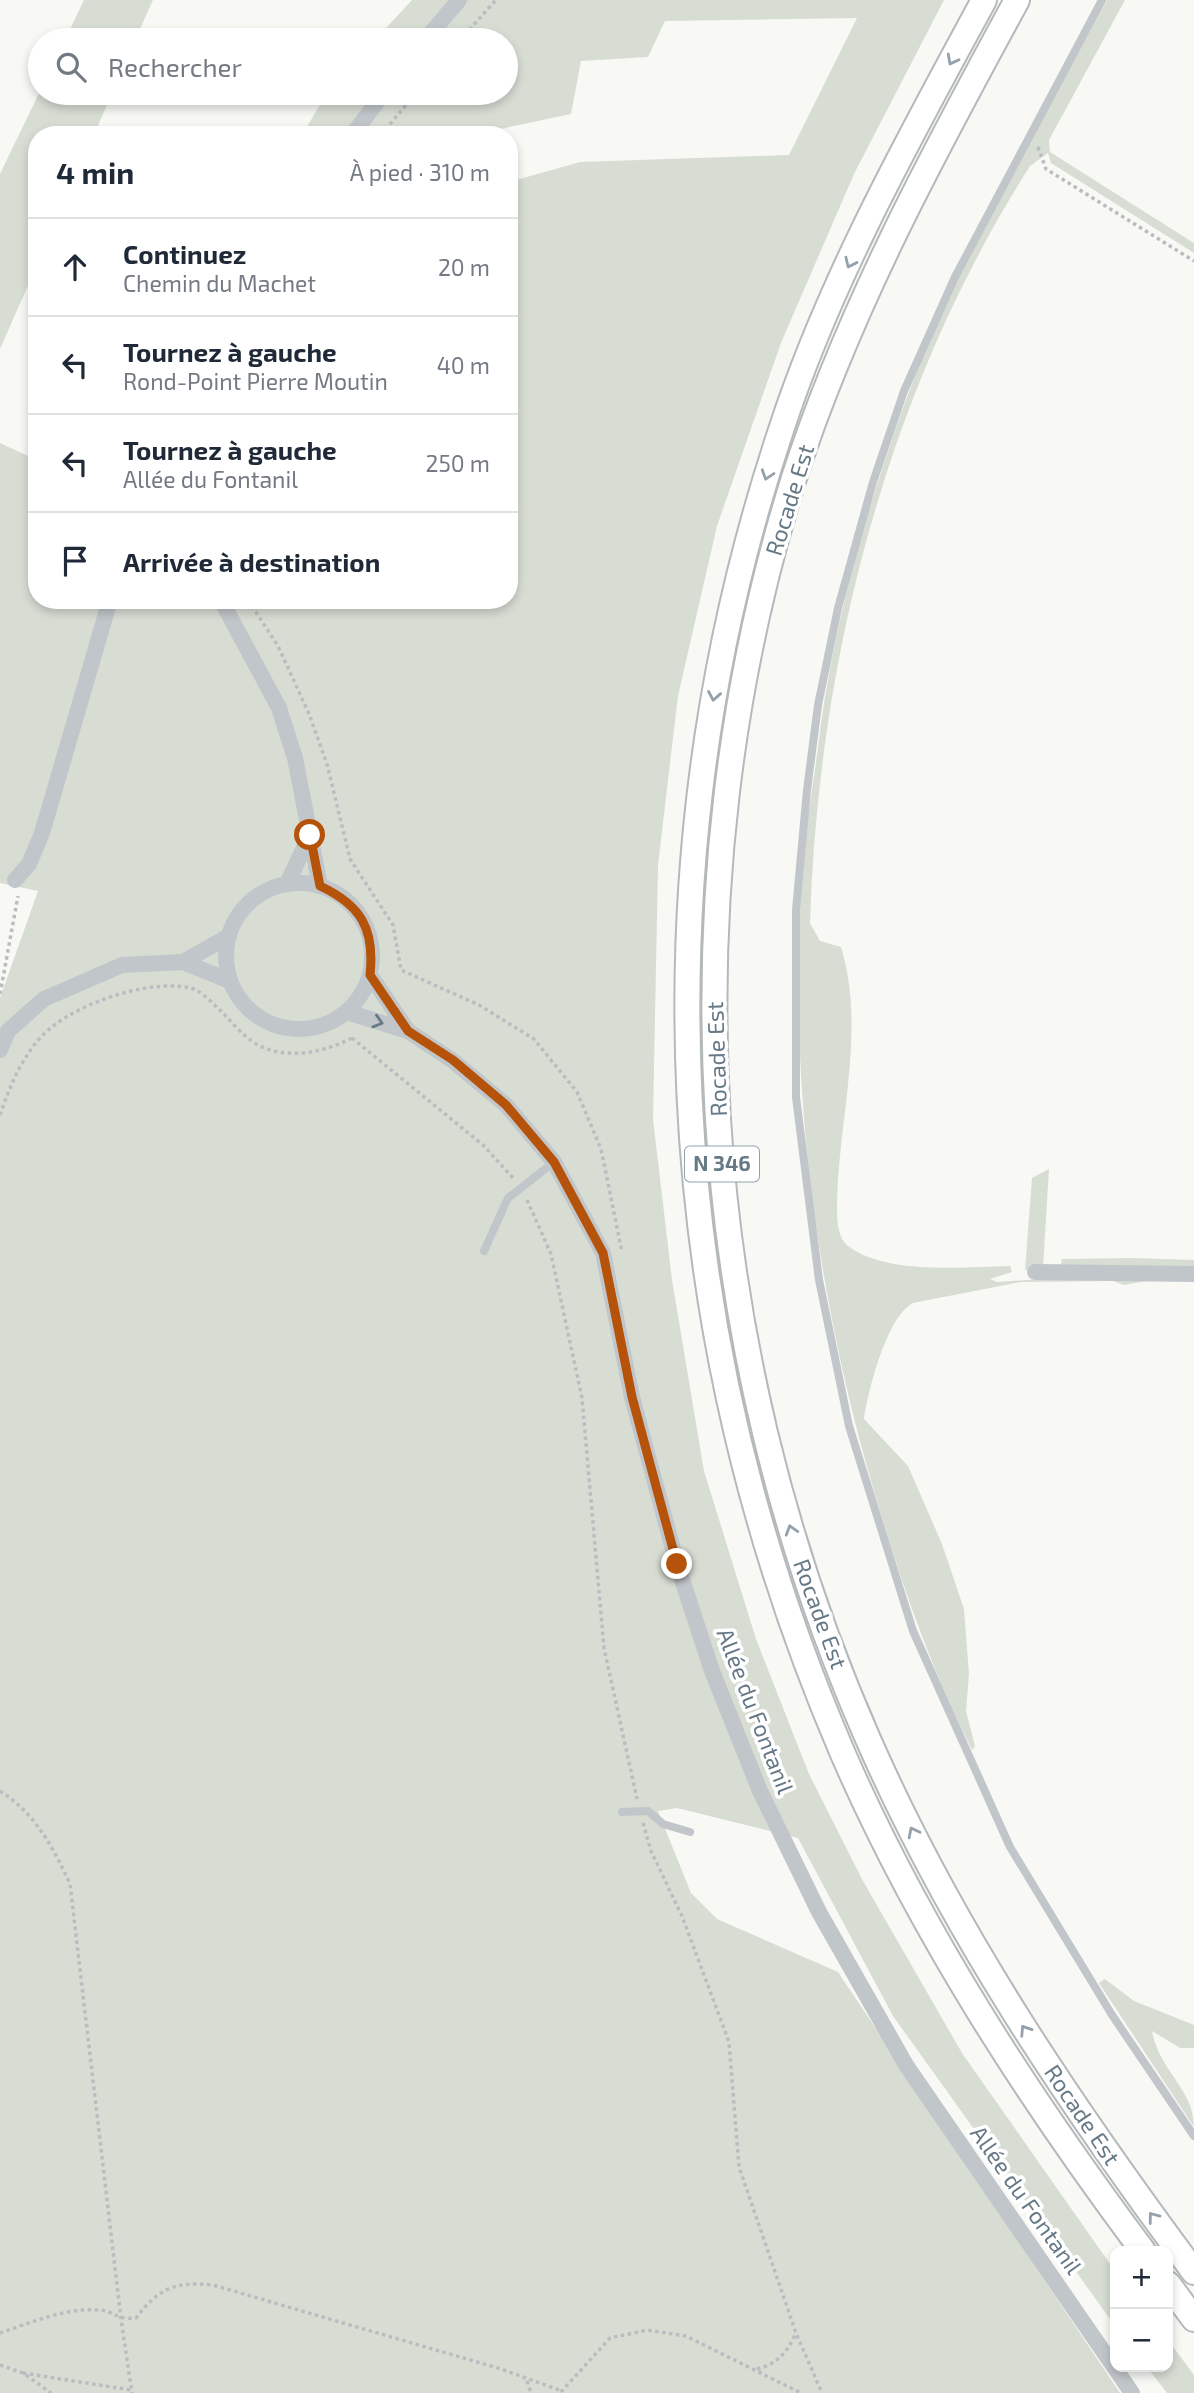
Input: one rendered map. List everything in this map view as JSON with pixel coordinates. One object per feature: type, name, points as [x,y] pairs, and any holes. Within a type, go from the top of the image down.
[{"type":"highway","name":"Rocade Est","points":[[984,0],[879,201],[825,316],[784,421],[752,520],[728,621],[700,786],[692,872],[686,991],[688,1096],[701,1245],[724,1380],[755,1505],[779,1587],[808,1668],[874,1820],[937,1938],[1048,2118],[1139,2246]]},
{"type":"highway","name":"Rocade Est","points":[[1017,0],[905,213],[852,326],[815,418],[773,549],[740,709],[721,848],[714,991],[719,1132],[738,1299],[770,1455],[805,1574],[868,1740],[941,1887],[1000,1990],[1090,2128],[1194,2272]]},
{"type":"highway","points":[[1173,2291],[1194,2319]]},
{"type":"street","points":[[435,28],[459,0]]},
{"type":"street","points":[[359,126],[375,105]]},
{"type":"street","points":[[15,880],[29,864],[42,833],[107,609]]},
{"type":"street","points":[[226,609],[279,708],[295,758],[320,886]]},
{"type":"street","points":[[287,884],[310,835]]},
{"type":"street","points":[[287,884],[320,886],[340,895],[357,911],[368,930],[373,952],[370,975],[362,995],[347,1012],[327,1024],[304,1029],[281,1027],[259,1017],[250,1009],[230,981],[226,958],[229,936],[237,917],[250,901],[268,890],[287,884]]},
{"type":"street","points":[[183,962],[229,936]]},
{"type":"street","points":[[0,1050],[8,1031],[44,999],[77,982],[122,965],[183,962],[230,981]]},
{"type":"street","name":"Allée du Fontanil","points":[[370,975],[388,996],[408,1031]]},
{"type":"street","name":"Allée du Fontanil","points":[[347,1012],[408,1031],[453,1060],[506,1105],[554,1162],[603,1253],[632,1397],[677,1564],[712,1671],[760,1791],[819,1912],[905,2065],[1132,2393]]},
{"type":"street","points":[[1035,1272],[1194,1274]]},
{"type":"lane","points":[[1102,0],[955,277],[904,391],[873,482],[838,608],[818,705],[807,790],[796,910],[796,1097],[818,1280],[849,1426],[913,1630],[1010,1847],[1112,2015],[1194,2136]]},
{"type":"lane","points":[[484,1251],[508,1198],[554,1162]]},
{"type":"lane","points":[[622,1812],[648,1811],[663,1824],[690,1832]]},
{"type":"path","points":[[471,28],[496,0]]},
{"type":"path","points":[[388,126],[406,105]]},
{"type":"path","points":[[1038,147],[1046,169],[1194,261]]},
{"type":"path","points":[[254,609],[278,646],[309,714],[327,764],[350,859],[393,925],[401,970],[388,996]]},
{"type":"path","points":[[0,994],[18,896],[15,880]]},
{"type":"path","points":[[401,970],[478,1005],[534,1040],[577,1092],[601,1149],[623,1263]]},
{"type":"path","points":[[0,1115],[15,1073],[37,1041],[91,1002],[136,990],[192,988],[210,1000],[260,1046],[299,1054],[333,1048],[352,1038],[371,1020]]},
{"type":"path","points":[[352,1038],[483,1145],[520,1187],[551,1254],[582,1398],[604,1648],[639,1810],[652,1851],[682,1916],[729,2042],[739,2167],[796,2333],[822,2393]]},
{"type":"path","points":[[0,1791],[17,1802],[51,1843],[70,1884],[121,2319],[132,2391],[23,2373],[0,2365]]},
{"type":"path","points":[[0,2333],[53,2316],[100,2310],[121,2319],[136,2318],[153,2296],[168,2288],[190,2283],[213,2285],[501,2369],[561,2392],[610,2338],[647,2330],[686,2336],[801,2393]]},
{"type":"path","points":[[757,2369],[773,2365],[786,2353],[796,2333]]},
{"type":"path","points":[[23,2373],[51,2393]]},
{"type":"path","points":[[527,2381],[531,2393]]},
{"type":"shaded area","points":[[84,0],[153,0],[140,28],[71,28]]},
{"type":"shaded area","points":[[412,0],[944,0],[854,174],[781,343],[717,526],[678,696],[658,865],[653,1119],[672,1280],[704,1471],[756,1639],[809,1774],[863,1881],[962,2053],[1110,2264],[1110,2319],[893,2016],[798,1838],[677,1808],[658,1811],[691,1893],[717,1919],[838,1972],[1120,2393],[0,2393],[0,998],[38,891],[0,883],[0,443],[28,456],[28,609],[518,609],[518,179],[580,162],[789,155],[857,18],[665,21],[648,57],[581,61],[571,114],[514,126],[307,126],[320,105],[518,105],[518,28],[386,28]]},
{"type":"shaded area","points":[[1107,0],[1125,0],[1049,140],[1050,152],[1194,243],[1194,253],[1051,163],[1048,153],[1030,166],[980,252],[936,342],[900,435],[869,530],[845,627],[828,725],[816,824],[810,923],[820,941],[841,947],[851,1009],[849,1073],[837,1201],[838,1225],[844,1242],[864,1255],[883,1262],[949,1268],[1010,1266],[1012,1272],[990,1279],[997,1282],[1042,1279],[1147,1281],[1124,1285],[1113,1281],[1021,1282],[913,1303],[895,1323],[880,1355],[864,1419],[908,1466],[942,1544],[964,1609],[969,1674],[966,1711],[975,1746],[972,1750],[929,1655],[894,1557],[854,1417],[836,1342],[811,1189],[804,1113],[798,958],[802,869],[823,707],[834,647],[858,550],[898,422],[941,314],[967,261],[1022,154]]},
{"type":"shaded area","points":[[33,105],[107,105],[98,126],[28,126],[28,285],[0,349],[0,174]]},
{"type":"shaded area","points":[[1049,1169],[1043,1267],[1025,1270],[1032,1178]]},
{"type":"shaded area","points":[[1062,1259],[1194,1260],[1194,1269],[1060,1268]]},
{"type":"shaded area","points":[[1105,1979],[1134,2001],[1194,2025],[1194,2048],[1180,2048],[1152,2031],[1162,2058],[1183,2090],[1194,2127],[1099,1983]]},
{"type":"shaded area","points":[[1173,2347],[1194,2375],[1194,2393],[1167,2393],[1151,2372],[1173,2372]]},
{"type":"route","points":[[310,835],[320,886],[340,895],[357,911],[368,930],[373,952],[370,975],[388,996],[408,1031],[453,1060],[506,1105],[554,1162],[603,1253],[612,1284],[617,1329],[632,1397],[677,1564]]}]
